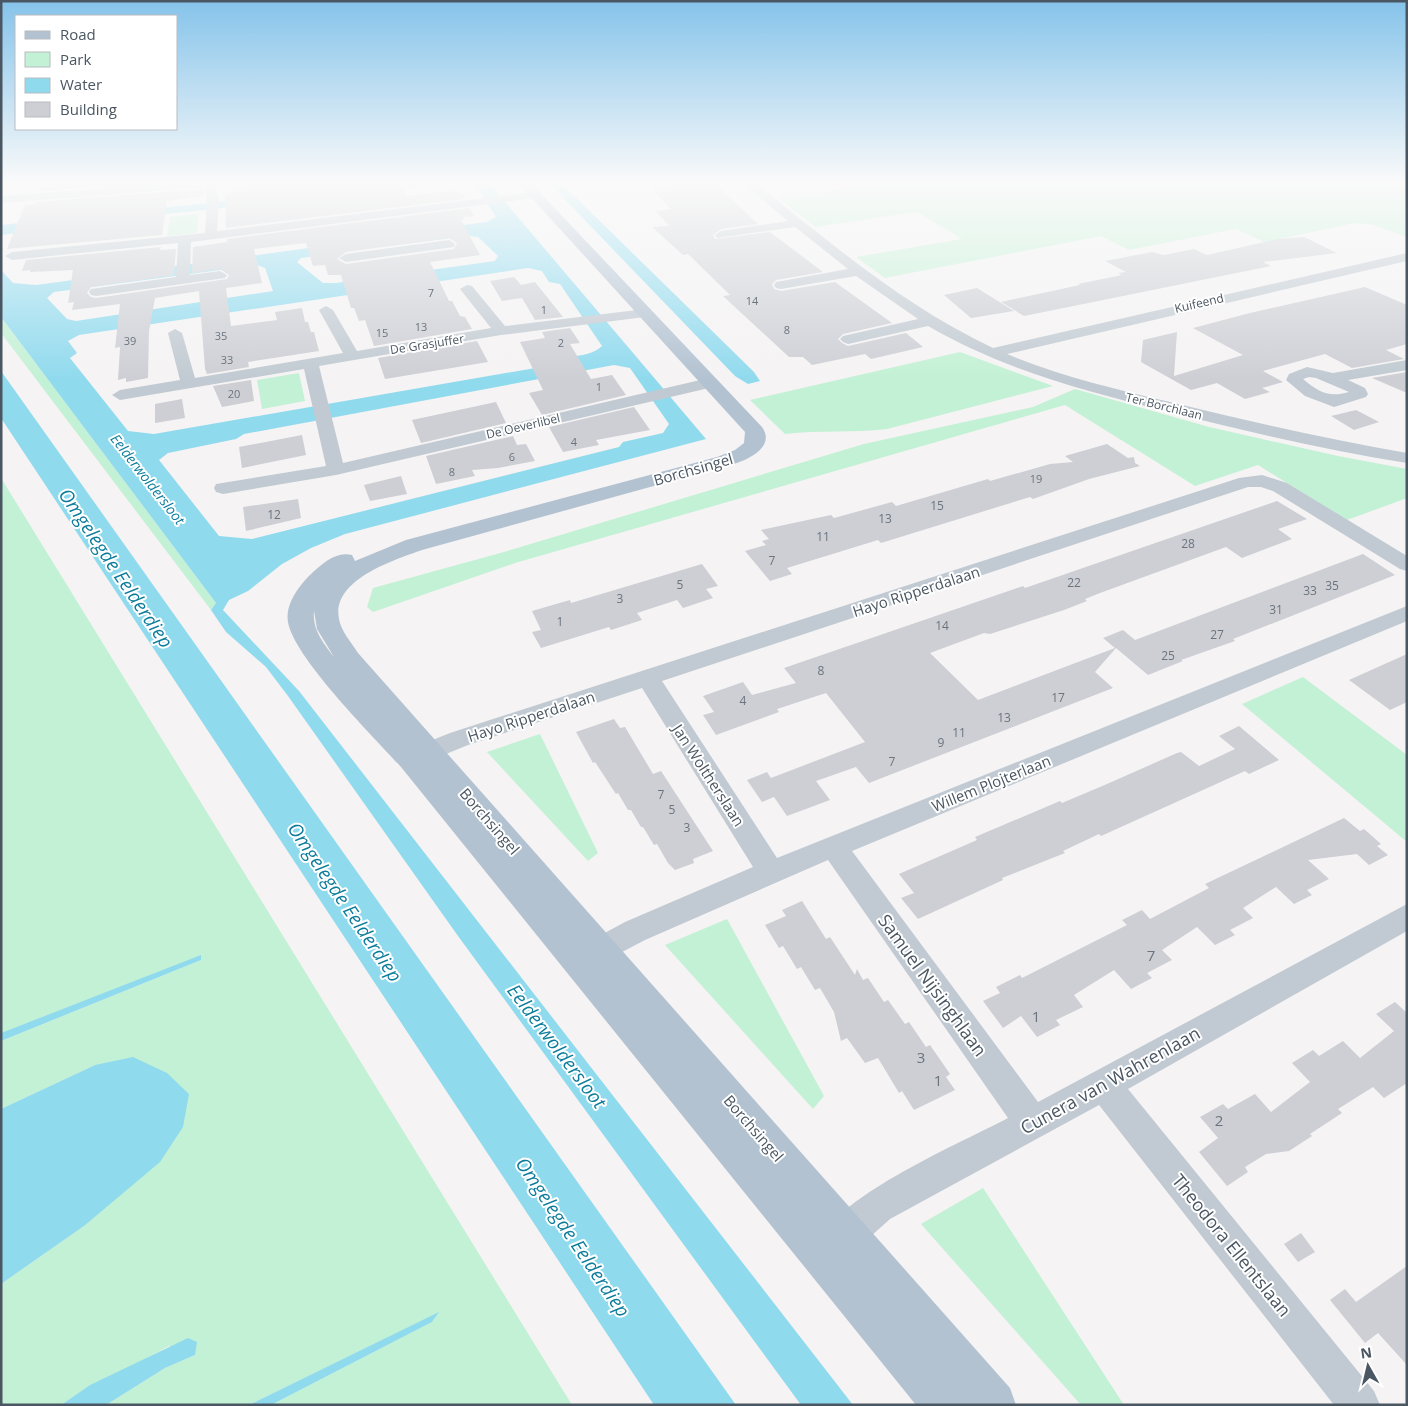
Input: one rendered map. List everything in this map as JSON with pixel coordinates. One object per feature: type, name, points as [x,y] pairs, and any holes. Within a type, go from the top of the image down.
[{"type":"main road","name":"Borchsingel","points":[[585,249],[755,431],[757,440],[754,446],[737,457],[414,545],[377,558],[350,574],[335,588],[326,606],[326,618],[331,630],[349,659],[421,755],[834,1246],[946,1405]]},
{"type":"main road","name":"Borchsingel","points":[[834,1246],[993,1405]]},
{"type":"street","points":[[12,256],[87,249]]},
{"type":"street","points":[[184,273],[185,249]]},
{"type":"street","points":[[346,258],[378,249]]},
{"type":"street","name":"Ter Borchlaan","points":[[832,249],[931,321],[991,353],[1046,373],[1127,397],[1330,445],[1407,458]]},
{"type":"street","name":"Kuifeend","points":[[991,353],[1395,258],[1407,258]]},
{"type":"street","points":[[781,286],[861,271]]},
{"type":"street","points":[[96,292],[184,273],[220,275]]},
{"type":"street","points":[[467,289],[502,331]]},
{"type":"street","points":[[326,310],[352,356]]},
{"type":"street","name":"De Grasjuffer","points":[[120,395],[502,331],[645,313]]},
{"type":"street","points":[[848,339],[931,321]]},
{"type":"street","points":[[175,333],[189,383]]},
{"type":"street","points":[[310,363],[336,470]]},
{"type":"street","points":[[1331,378],[1407,365]]},
{"type":"street","name":"De Oeverlibel","points":[[223,488],[336,470],[642,397],[710,383]]},
{"type":"street","name":"Hayo Ripperdalaan","points":[[421,755],[459,740],[1246,482],[1262,481],[1280,487],[1407,566]]},
{"type":"street","name":"Willem Plojterlaan","points":[[590,956],[635,930],[771,872],[1407,613]]},
{"type":"street","name":"Jan Woltherslaan","points":[[648,678],[771,872]]},
{"type":"street","name":"Samuel Nijsinghlaan","points":[[834,847],[1032,1123]]},
{"type":"street","name":"Cunera van Wahrenlaan","points":[[834,1246],[877,1206],[1104,1085],[1407,916]]},
{"type":"street","name":"Theodora Ellentslaan","points":[[1104,1085],[1360,1405]]},
{"type":"green space","points":[[905,249],[1036,249],[885,278],[856,257]]},
{"type":"green space","points":[[1,317],[216,603],[211,610],[1,333]]},
{"type":"green space","points":[[960,352],[1053,386],[887,429],[862,431],[785,434],[750,400]]},
{"type":"green space","points":[[299,373],[305,401],[262,409],[257,380]]},
{"type":"green space","points":[[1075,389],[1209,427],[1338,456],[1407,469],[1407,498],[1347,520],[1258,465],[1195,486],[1065,405],[515,563],[373,612],[367,607],[373,588],[504,552],[864,444],[1033,407]]},
{"type":"green space","points":[[1,478],[572,1405],[271,1405],[432,1322],[438,1313],[249,1405],[106,1405],[165,1368],[195,1355],[169,1346],[121,1372],[90,1385],[61,1405],[1,1405],[1,1284],[84,1226],[95,1065],[1,1109],[1,1041],[201,960],[201,956],[1,1033]]},
{"type":"green space","points":[[1303,677],[1407,755],[1407,842],[1242,704]]},
{"type":"green space","points":[[540,734],[598,853],[588,861],[487,752]]},
{"type":"green space","points":[[727,919],[824,1096],[813,1109],[665,945]]},
{"type":"green space","points":[[983,1188],[1124,1405],[1081,1405],[921,1224]]},
{"type":"water","name":"Eelderwoldersloot","points":[[304,249],[341,249],[343,252],[301,258],[297,262],[323,283],[336,283],[495,261],[498,256],[490,249],[545,249],[706,439],[345,534],[311,548],[282,564],[248,591],[229,600],[223,610],[299,691],[853,1405],[801,1405],[458,936],[288,696],[266,667],[226,632],[211,610],[216,603],[1,317],[1,270],[13,283],[36,285]],"holes":[[[257,265],[265,268],[273,291],[76,321],[67,319],[47,298],[54,292]],[[528,268],[542,271],[549,282],[560,284],[602,346],[588,354],[555,359],[541,367],[154,434],[128,431],[70,358],[77,353],[68,341],[79,335]],[[614,365],[630,368],[669,424],[663,433],[623,442],[619,447],[252,539],[219,536],[159,460],[168,453],[236,439],[244,434]]]},
{"type":"water","points":[[612,249],[628,249],[754,372],[760,381],[748,384],[735,376]]},
{"type":"water","name":"Omgelegde Eelderdiep","points":[[1,371],[736,1405],[654,1405],[1,418]]},
{"type":"water","points":[[201,955],[201,960],[1,1041],[1,1033]]},
{"type":"water","points":[[133,1057],[167,1073],[189,1094],[183,1127],[160,1162],[84,1226],[1,1284],[1,1109],[95,1065]]},
{"type":"water","points":[[439,1312],[432,1322],[271,1405],[249,1405]]},
{"type":"water","points":[[188,1338],[197,1342],[195,1355],[165,1368],[106,1405],[61,1405],[90,1385]]},
{"type":"building","points":[[144,249],[176,249],[174,275],[91,287],[87,293],[91,297],[96,298],[227,279],[229,275],[220,269],[192,273],[193,249],[257,249],[254,249],[262,283],[226,288],[231,326],[277,320],[275,312],[302,308],[305,322],[308,322],[311,332],[314,332],[319,351],[248,362],[249,367],[207,374],[205,369],[199,291],[155,298],[149,331],[148,378],[126,382],[126,378],[118,380],[120,347],[115,348],[120,304],[72,310],[74,302],[68,303],[73,270],[22,271],[26,260]]},
{"type":"building","points":[[308,249],[371,249],[346,252],[337,259],[346,264],[454,249],[477,249],[480,255],[430,262],[449,301],[452,301],[460,316],[465,317],[472,329],[374,346],[365,320],[359,321],[354,308],[351,308],[341,275],[328,275],[325,265],[313,266]]},
{"type":"building","points":[[676,249],[792,249],[823,272],[776,280],[772,284],[774,289],[781,291],[835,282],[892,323],[843,334],[838,339],[842,343],[848,346],[906,333],[923,347],[871,359],[865,354],[812,365],[803,357],[789,357],[723,296],[730,295],[688,254],[683,255]]},
{"type":"building","points":[[1194,249],[1207,255],[1235,249],[1328,249],[1337,253],[1263,262],[1271,266],[1024,316],[1001,302],[1122,275],[1118,273],[1126,272],[1105,261],[1152,252],[1164,255]]},
{"type":"building","points":[[514,277],[521,285],[535,282],[563,317],[535,320],[522,298],[502,301],[490,281]]},
{"type":"building","points":[[1365,287],[1407,305],[1407,344],[1386,350],[1404,359],[1352,368],[1325,354],[1263,371],[1283,382],[1262,388],[1270,392],[1245,399],[1217,383],[1191,390],[1141,362],[1143,340],[1177,332],[1174,376],[1243,355],[1193,328]]},
{"type":"building","points":[[977,288],[1014,311],[971,318],[944,295]]},
{"type":"building","points":[[570,328],[580,343],[570,344],[591,379],[612,375],[626,395],[542,415],[529,393],[543,390],[520,342],[545,338],[542,332]]},
{"type":"building","points":[[477,341],[488,362],[385,379],[378,358]]},
{"type":"building","points":[[1407,372],[1407,393],[1372,378]]},
{"type":"building","points":[[251,380],[254,401],[222,407],[213,386]]},
{"type":"building","points":[[182,399],[185,418],[155,423],[155,404]]},
{"type":"building","points":[[496,402],[506,423],[421,443],[412,420]]},
{"type":"building","points":[[634,407],[650,430],[596,440],[599,445],[563,452],[549,427]]},
{"type":"building","points":[[1356,410],[1379,422],[1354,430],[1331,416]]},
{"type":"building","points":[[302,435],[306,455],[242,468],[239,447]]},
{"type":"building","points":[[513,436],[517,445],[526,444],[535,461],[498,468],[472,470],[475,476],[436,484],[426,456]]},
{"type":"building","points":[[1107,444],[1128,458],[1134,457],[1135,463],[1140,466],[1089,479],[1033,499],[1030,497],[881,543],[878,540],[787,568],[792,574],[770,581],[745,551],[766,545],[762,541],[769,539],[761,530],[831,515],[834,518],[892,502],[896,506],[988,479],[990,481],[1050,464],[1073,462],[1065,456]]},
{"type":"building","points":[[401,476],[407,494],[370,501],[364,485]]},
{"type":"building","points":[[298,499],[301,518],[246,531],[243,507]]},
{"type":"building","points":[[1277,501],[1307,519],[1278,529],[1292,539],[1242,558],[1226,547],[1100,593],[1085,599],[1087,601],[1064,610],[990,634],[984,633],[930,653],[978,700],[1115,648],[1103,638],[1123,630],[1135,640],[1363,554],[1395,575],[1233,639],[1235,641],[1181,660],[1183,661],[1148,675],[1116,648],[1095,672],[1113,688],[869,783],[856,767],[816,781],[830,800],[787,816],[774,797],[762,802],[747,780],[767,772],[771,778],[865,742],[826,693],[777,709],[779,712],[716,735],[703,715],[714,712],[703,696],[743,682],[752,695],[796,683],[784,668],[1023,586],[1025,588]]},
{"type":"building","points":[[702,564],[718,586],[706,589],[713,598],[683,608],[677,600],[637,613],[642,620],[611,630],[609,627],[541,648],[532,632],[541,630],[532,611],[570,600],[571,603]]},
{"type":"building","points":[[1407,654],[1407,702],[1390,710],[1349,680]]},
{"type":"building","points":[[614,719],[620,728],[625,727],[653,774],[661,771],[713,851],[693,859],[694,863],[675,870],[668,863],[657,844],[654,845],[631,810],[628,810],[595,762],[593,763],[576,732]]},
{"type":"building","points":[[1239,726],[1279,760],[1249,774],[1245,771],[1101,836],[1099,834],[1063,851],[1065,853],[1002,878],[1003,880],[918,919],[901,898],[914,893],[899,874],[977,840],[975,837],[1060,801],[1062,803],[1177,753],[1181,752],[1199,766],[1235,749],[1219,736]]},
{"type":"building","points":[[1344,818],[1360,831],[1364,829],[1381,844],[1377,846],[1388,855],[1369,865],[1357,854],[1308,860],[1329,879],[1307,890],[1312,895],[1294,904],[1276,887],[1243,908],[1253,918],[1230,930],[1235,935],[1215,945],[1197,927],[1162,950],[1172,960],[1147,973],[1152,978],[1131,989],[1114,970],[1074,995],[1083,1007],[1056,1020],[1060,1025],[1037,1037],[1021,1016],[1003,1028],[983,1001],[1000,993],[996,987],[1020,975],[1022,978],[1127,925],[1122,920],[1142,910],[1150,919],[1209,888],[1205,884]]},
{"type":"building","points":[[802,901],[826,939],[830,937],[855,975],[857,969],[863,980],[868,978],[884,1002],[888,1000],[905,1024],[909,1022],[926,1047],[930,1045],[950,1074],[946,1077],[955,1090],[914,1110],[902,1091],[899,1093],[878,1058],[865,1063],[847,1038],[841,1041],[834,1012],[820,988],[815,990],[801,967],[797,969],[783,946],[779,948],[765,925],[786,916],[782,910]]},
{"type":"building","points":[[1395,1002],[1407,1013],[1407,1083],[1384,1098],[1373,1087],[1338,1109],[1342,1113],[1310,1134],[1312,1136],[1289,1151],[1266,1154],[1245,1167],[1248,1172],[1227,1186],[1199,1152],[1218,1138],[1200,1117],[1223,1104],[1228,1109],[1255,1094],[1271,1112],[1310,1082],[1292,1063],[1313,1050],[1319,1056],[1343,1041],[1360,1058],[1394,1031],[1376,1014]]},
{"type":"building","points":[[1301,1233],[1315,1252],[1298,1262],[1284,1244]]},
{"type":"building","points":[[1407,1266],[1407,1365],[1378,1333],[1365,1343],[1330,1300],[1345,1289],[1356,1302]]}]
